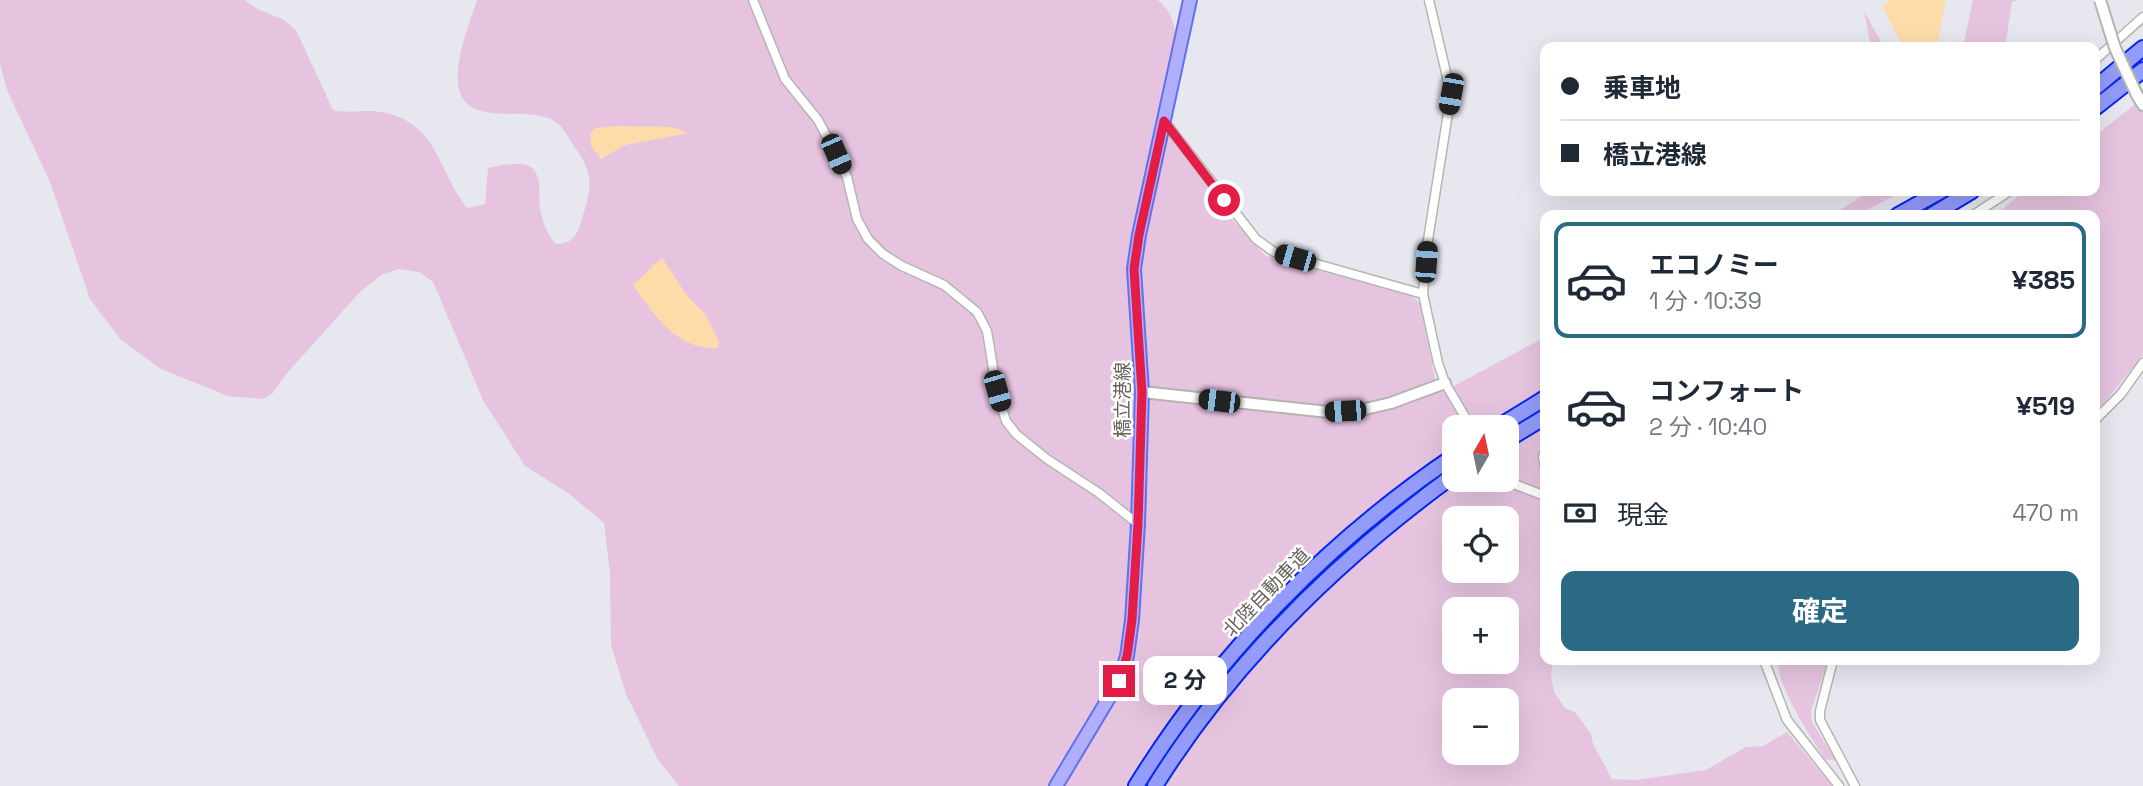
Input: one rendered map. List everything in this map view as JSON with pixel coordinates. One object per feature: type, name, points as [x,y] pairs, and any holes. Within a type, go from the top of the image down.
[{"type":"highway","points":[[2100,84],[2143,48]]},
{"type":"highway","points":[[2100,104],[2143,69]]},
{"type":"highway","points":[[1907,210],[1932,196]]},
{"type":"highway","points":[[1940,210],[1964,196]]},
{"type":"highway","points":[[1517,415],[1540,401]]},
{"type":"highway","points":[[1519,433],[1540,420]]},
{"type":"highway","name":"北陸自動車道","points":[[1136,786],[1207,685],[1282,600],[1359,527],[1442,465]]},
{"type":"highway","name":"北陸自動車道","points":[[1155,786],[1223,691],[1294,610],[1375,535],[1442,484]]},
{"type":"main road","name":"橋立港線","points":[[1056,786],[1114,691],[1123,669],[1132,620],[1142,392],[1134,269],[1190,0]]},
{"type":"street","points":[[753,0],[785,79],[818,120],[836,154],[849,185],[857,219],[868,239],[894,261],[944,285],[976,312],[987,331],[997,391],[1006,421],[1046,459],[1099,493],[1138,524]]},
{"type":"street","points":[[1429,0],[1451,94],[1427,246],[1423,294],[1438,363],[1445,383],[1464,415]]},
{"type":"street","points":[[2100,0],[2115,48],[2140,100]]},
{"type":"street","points":[[2100,56],[2143,17]]},
{"type":"street","points":[[1164,121],[1256,239],[1274,252],[1423,294]]},
{"type":"street","points":[[1981,210],[2002,196]]},
{"type":"street","points":[[2100,415],[2121,394],[2143,363]]},
{"type":"street","points":[[1142,392],[1329,412],[1371,408],[1445,383]]},
{"type":"street","points":[[1519,486],[1540,494]]},
{"type":"street","points":[[1766,665],[1787,720],[1839,786]]},
{"type":"street","points":[[1832,665],[1819,711],[1820,720],[1855,786]]},
{"type":"shaded area","points":[[0,0],[244,0],[284,20],[296,30],[333,110],[381,112],[400,117],[426,137],[467,208],[485,204],[488,168],[515,164],[531,167],[539,181],[542,219],[556,244],[570,241],[579,227],[589,191],[589,175],[566,133],[554,121],[531,115],[480,111],[470,107],[463,99],[459,89],[459,64],[477,0],[1158,0],[1171,16],[1176,36],[1158,122],[1213,191],[1228,215],[1266,256],[1412,296],[1420,304],[1438,384],[1452,387],[1540,340],[1540,665],[1552,665],[1554,692],[1565,708],[1575,712],[1591,734],[1593,744],[1612,779],[1635,780],[1706,770],[1746,747],[1763,746],[1787,732],[1832,786],[679,786],[658,760],[626,694],[611,645],[610,574],[604,523],[568,493],[525,466],[484,402],[433,282],[419,272],[399,269],[381,275],[360,292],[287,373],[272,394],[263,399],[228,396],[161,369],[120,339],[90,299],[50,182],[7,90],[0,64]]},
{"type":"shaded area","points":[[1892,0],[1946,0],[1938,42],[1900,42],[1882,6]]},
{"type":"shaded area","points":[[1973,0],[2019,0],[2012,2],[2006,42],[1964,42]]},
{"type":"shaded area","points":[[1864,11],[1881,42],[1870,42]]},
{"type":"shaded area","points":[[2143,98],[2143,355],[2100,408],[2100,210],[2002,210],[2018,196],[2100,196],[2100,132]]},
{"type":"shaded area","points":[[672,127],[688,133],[625,145],[601,159],[591,146],[590,134],[596,128]]},
{"type":"shaded area","points":[[1862,196],[1894,196],[1867,210],[1840,210]]},
{"type":"shaded area","points":[[662,258],[688,297],[706,315],[719,342],[717,348],[703,347],[678,337],[658,318],[633,285],[653,263]]},
{"type":"shaded area","points":[[1778,665],[1826,665],[1811,711],[1812,722],[1836,761],[1825,759],[1803,725],[1788,697]]},
{"type":"route","points":[[1119,681],[1127,656],[1132,620],[1138,524],[1142,392],[1134,269],[1164,121],[1224,200]]}]
